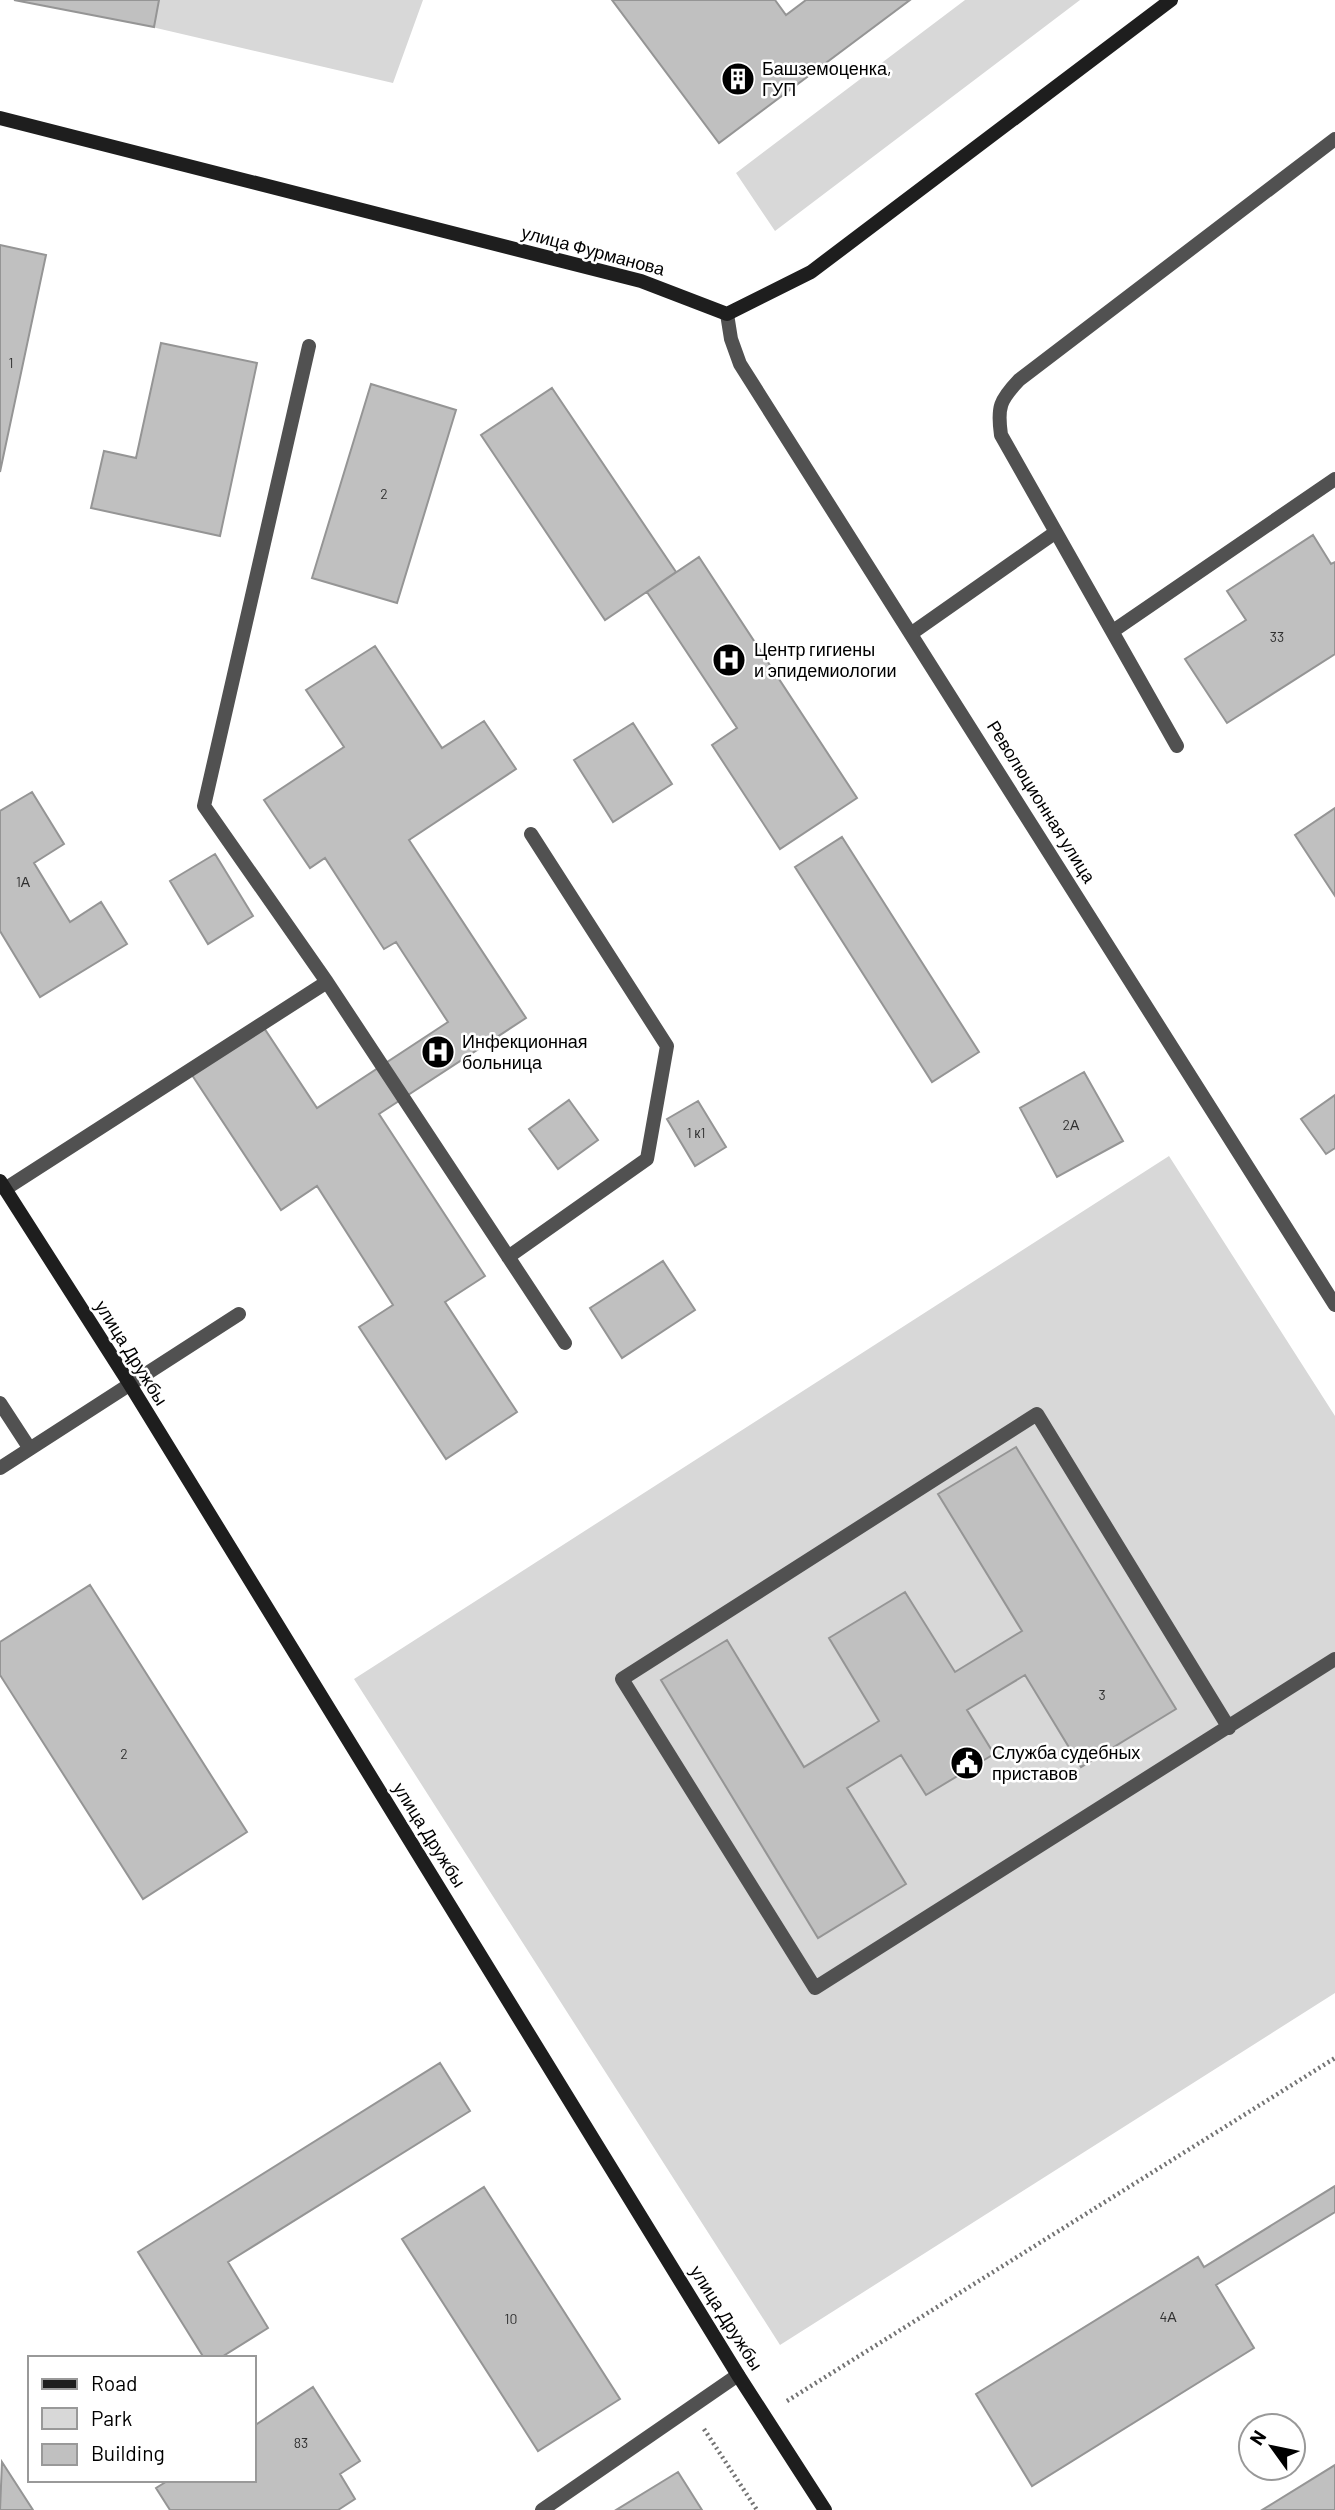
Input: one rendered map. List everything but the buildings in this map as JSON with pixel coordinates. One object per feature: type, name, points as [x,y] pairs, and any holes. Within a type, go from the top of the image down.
[{"type":"main road","points":[[727,314],[811,272],[1171,0]]},
{"type":"main road","name":"улица Фурманова","points":[[0,118],[641,281],[727,314]]},
{"type":"main road","name":"улица Дружбы","points":[[2,1185],[129,1383],[738,2375],[825,2510]]},
{"type":"street","points":[[1177,746],[1001,435],[998,413],[1004,396],[1018,380],[1334,141]]},
{"type":"street","name":"Революционная улица","points":[[727,314],[731,339],[740,364],[1335,1305]]},
{"type":"street","points":[[309,346],[204,806],[327,982],[565,1343]]},
{"type":"street","points":[[1112,631],[1335,479]]},
{"type":"street","points":[[912,634],[1056,532]]},
{"type":"street","points":[[508,1257],[647,1159],[667,1046],[531,834]]},
{"type":"street","points":[[2,1185],[327,982]]},
{"type":"street","points":[[0,1468],[239,1314]]},
{"type":"street","points":[[0,1403],[30,1449]]},
{"type":"street","points":[[1229,1728],[1037,1414],[622,1679],[815,1988],[1229,1728],[1335,1659]]},
{"type":"street","points":[[541,2510],[738,2375]]},
{"type":"path","points":[[764,2416],[1335,2057]]},
{"type":"path","points":[[690,2407],[757,2510]]},
{"type":"green space","points":[[36,0],[423,0],[393,83]]},
{"type":"green space","points":[[965,0],[1080,0],[775,231],[736,173]]},
{"type":"green space","points":[[1169,1156],[1335,1416],[1335,1993],[780,2345],[354,1679]]},
{"type":"place","name":"Башземоценка, ГУП","points":[[738,79]]},
{"type":"place","name":"Центр гигиены и эпидемиологии","points":[[729,660]]},
{"type":"place","name":"Инфекционная больница","points":[[438,1052]]},
{"type":"place","name":"Служба судебных приставов","points":[[967,1763]]}]
